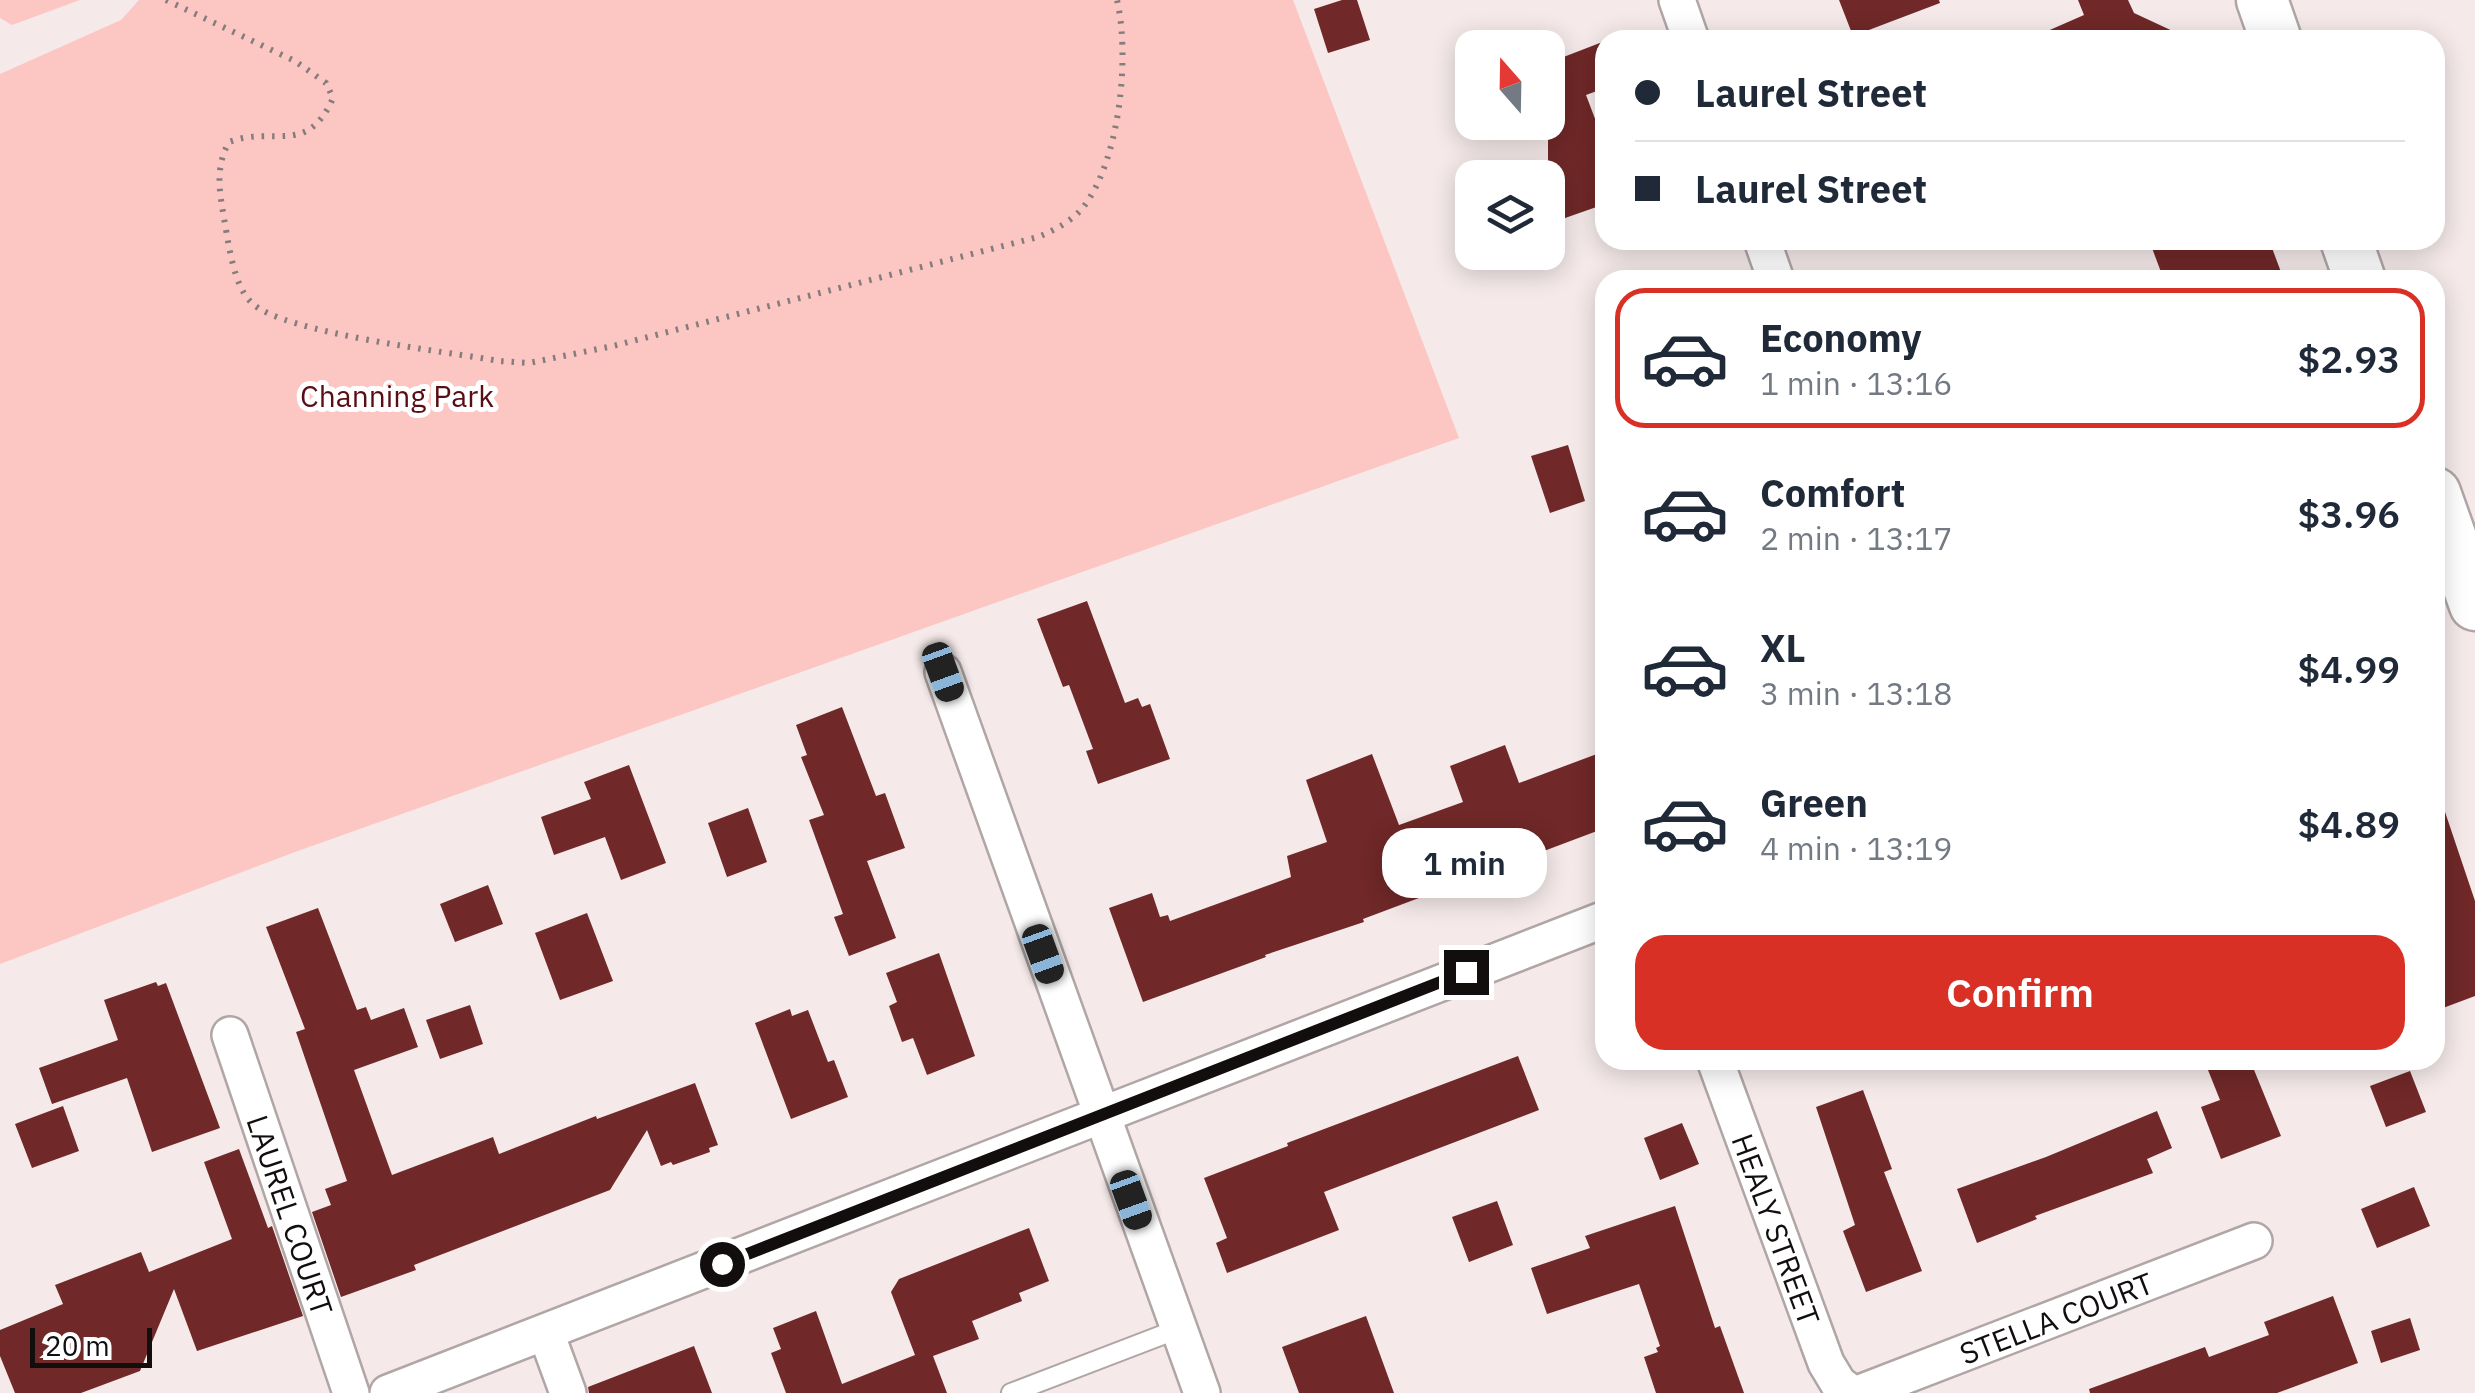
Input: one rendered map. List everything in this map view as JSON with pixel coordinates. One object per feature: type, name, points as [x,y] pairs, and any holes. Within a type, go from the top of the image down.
[{"type":"main road","points":[[2262,0],[2272,30]]},
{"type":"main road","points":[[2445,528],[2463,592]]},
{"type":"street","points":[[1677,0],[1688,30]]},
{"type":"street","points":[[943,672],[1202,1393]]},
{"type":"street","points":[[388,1393],[1595,922]]},
{"type":"street","name":"LAUREL COURT","points":[[230,1035],[351,1393]]},
{"type":"street","name":"HEALY STREET","points":[[1719,1070],[1826,1363],[1838,1383],[1851,1393]]},
{"type":"street","name":"STELLA COURT","points":[[1860,1393],[2254,1240]]},
{"type":"street","points":[[546,1333],[568,1393]]},
{"type":"lane","points":[[1012,1393],[1178,1328]]},
{"type":"path","points":[[166,0],[294,61],[326,83],[333,98],[324,118],[302,135],[242,137],[229,142],[219,159],[218,184],[228,244],[251,303],[281,320],[316,329],[529,363],[613,346],[1038,237],[1060,228],[1086,204],[1106,166],[1120,92],[1122,21],[1117,0]]},
{"type":"green space","points":[[0,0],[80,0],[12,25],[0,18]]},
{"type":"green space","name":"Channing Park","points":[[139,0],[1293,0],[1459,438],[295,852],[0,964],[0,74],[121,20]]},
{"type":"building","points":[[1342,0],[1357,0],[1370,40],[1328,53],[1314,9]]},
{"type":"building","points":[[1839,0],[1940,3],[1869,30],[1851,30]]},
{"type":"building","points":[[2078,0],[2128,0],[2134,13],[2171,30],[2050,30],[2084,15]]},
{"type":"building","points":[[1595,45],[1595,92],[1586,95],[1595,119],[1595,208],[1565,218],[1565,160],[1548,160],[1548,140],[1565,140],[1565,56]]},
{"type":"building","points":[[2153,250],[2273,250],[2280,270],[2160,270]]},
{"type":"building","points":[[1568,445],[1585,501],[1550,513],[1531,456]]},
{"type":"building","points":[[1087,601],[1125,703],[1138,698],[1142,707],[1150,704],[1170,759],[1098,784],[1086,751],[1093,749],[1069,685],[1063,687],[1037,619]]},
{"type":"building","points":[[842,707],[876,796],[885,793],[905,848],[867,861],[896,938],[849,956],[834,917],[843,914],[809,820],[824,815],[801,757],[807,755],[796,725]]},
{"type":"building","points":[[1505,745],[1519,783],[1595,755],[1595,832],[1363,919],[1364,922],[1143,1002],[1109,908],[1152,893],[1160,917],[1168,915],[1170,921],[1291,877],[1287,856],[1327,842],[1306,780],[1372,754],[1399,825],[1463,802],[1450,766]]},
{"type":"building","points":[[629,765],[666,863],[621,880],[605,837],[554,855],[541,817],[591,799],[584,782]]},
{"type":"building","points":[[748,808],[767,862],[727,877],[708,823]]},
{"type":"building","points":[[2445,812],[2475,901],[2475,996],[2445,1007]]},
{"type":"building","points":[[488,885],[503,924],[455,942],[440,904]]},
{"type":"building","points":[[318,908],[357,1010],[366,1007],[371,1020],[404,1008],[418,1047],[354,1070],[392,1175],[493,1137],[499,1154],[695,1083],[718,1145],[709,1148],[710,1152],[661,1166],[647,1130],[610,1190],[341,1297],[312,1212],[331,1205],[325,1189],[347,1181],[296,1032],[305,1029],[266,927]]},
{"type":"building","points":[[587,913],[613,981],[560,1000],[535,933]]},
{"type":"building","points":[[939,953],[975,1056],[927,1075],[913,1038],[902,1042],[889,1006],[897,1002],[886,973]]},
{"type":"building","points":[[156,982],[158,986],[166,983],[220,1128],[152,1152],[127,1078],[52,1104],[39,1068],[118,1040],[104,1000]]},
{"type":"building","points":[[470,1005],[483,1044],[440,1059],[426,1020]]},
{"type":"building","points":[[790,1009],[792,1016],[808,1010],[828,1062],[834,1060],[848,1097],[791,1119],[755,1023]]},
{"type":"building","points":[[1518,1056],[1539,1110],[1324,1192],[1339,1230],[1227,1273],[1216,1243],[1227,1238],[1204,1178]]},
{"type":"building","points":[[2208,1070],[2254,1070],[2281,1136],[2221,1159],[2201,1107],[2220,1100]]},
{"type":"building","points":[[2410,1071],[2426,1112],[2386,1127],[2370,1086]]},
{"type":"building","points":[[1863,1090],[1892,1169],[1884,1172],[1922,1271],[1866,1292],[1843,1231],[1855,1225],[1816,1107]]},
{"type":"building","points":[[63,1106],[79,1151],[32,1168],[15,1124]]},
{"type":"building","points":[[2157,1111],[2172,1148],[2147,1159],[2153,1173],[2035,1216],[2037,1219],[1977,1243],[1957,1189]]},
{"type":"building","points":[[1682,1123],[1699,1164],[1660,1180],[1644,1138]]},
{"type":"building","points":[[239,1149],[268,1228],[272,1226],[303,1316],[197,1351],[174,1289],[140,1371],[81,1393],[15,1393],[0,1356],[0,1330],[63,1304],[55,1285],[141,1252],[149,1272],[232,1239],[204,1162]]},
{"type":"building","points":[[2414,1187],[2430,1226],[2377,1248],[2361,1209]]},
{"type":"building","points":[[1497,1201],[1513,1245],[1469,1262],[1452,1217]]},
{"type":"building","points":[[1675,1206],[1715,1328],[1720,1326],[1744,1393],[1656,1393],[1644,1357],[1658,1352],[1656,1348],[1660,1346],[1639,1284],[1547,1314],[1531,1268],[1590,1248],[1585,1236]]},
{"type":"building","points":[[1029,1228],[1049,1281],[1019,1293],[1022,1301],[972,1321],[979,1339],[933,1356],[947,1393],[786,1393],[771,1353],[781,1349],[773,1328],[816,1311],[842,1384],[915,1355],[891,1292],[899,1279]]},
{"type":"building","points":[[2333,1296],[2358,1363],[2277,1393],[2090,1393],[2089,1389],[2205,1347],[2209,1357],[2269,1335],[2264,1322]]},
{"type":"building","points":[[1366,1316],[1394,1393],[1299,1393],[1282,1347]]},
{"type":"building","points":[[2410,1318],[2420,1350],[2381,1363],[2371,1331]]},
{"type":"building","points":[[694,1346],[712,1393],[589,1393],[588,1387]]},
{"type":"route","points":[[722,1264],[1466,972]]}]
